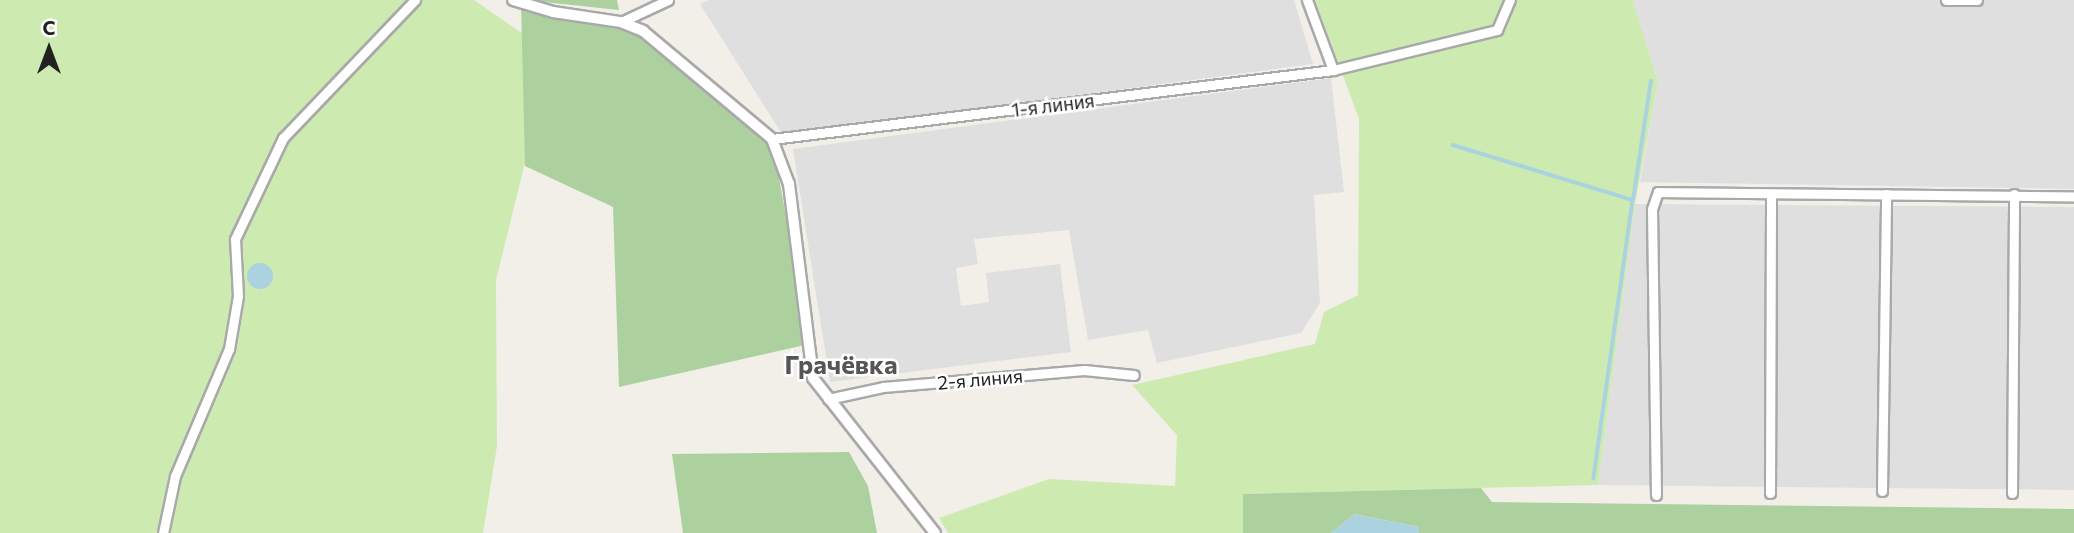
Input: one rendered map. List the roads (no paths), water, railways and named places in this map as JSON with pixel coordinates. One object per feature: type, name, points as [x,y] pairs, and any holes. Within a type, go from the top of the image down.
[{"type":"street","points":[[163,533],[175,477],[229,349],[238,296],[235,239],[283,138],[415,0]]},
{"type":"street","points":[[513,0],[553,12],[621,22],[643,31],[772,139],[789,184],[813,378],[935,533]]},
{"type":"street","points":[[621,22],[668,0]]},
{"type":"street","points":[[1307,0],[1333,70]]},
{"type":"street","name":"1-я линия","points":[[772,139],[1333,70],[1497,30],[1510,0]]},
{"type":"street","points":[[1946,0],[1977,0]]},
{"type":"street","points":[[1656,495],[1653,196],[1664,190],[1772,194],[2074,196]]},
{"type":"street","points":[[1770,493],[1772,194]]},
{"type":"street","points":[[1882,491],[1886,194]]},
{"type":"street","points":[[2012,493],[2014,194]]},
{"type":"street","name":"2-я линия","points":[[828,400],[883,387],[1084,370],[1133,375]]},
{"type":"water","points":[[260,263],[269,267],[273,276],[269,285],[260,289],[251,285],[247,276],[251,267]]},
{"type":"water","points":[[1354,514],[1419,527],[1419,533],[1331,533]]},
{"type":"waterway","points":[[1633,200],[1651,81]]},
{"type":"waterway","points":[[1453,145],[1633,200],[1594,478]]},
{"type":"district","name":"Грачёвка","points":[[841,364]]}]
